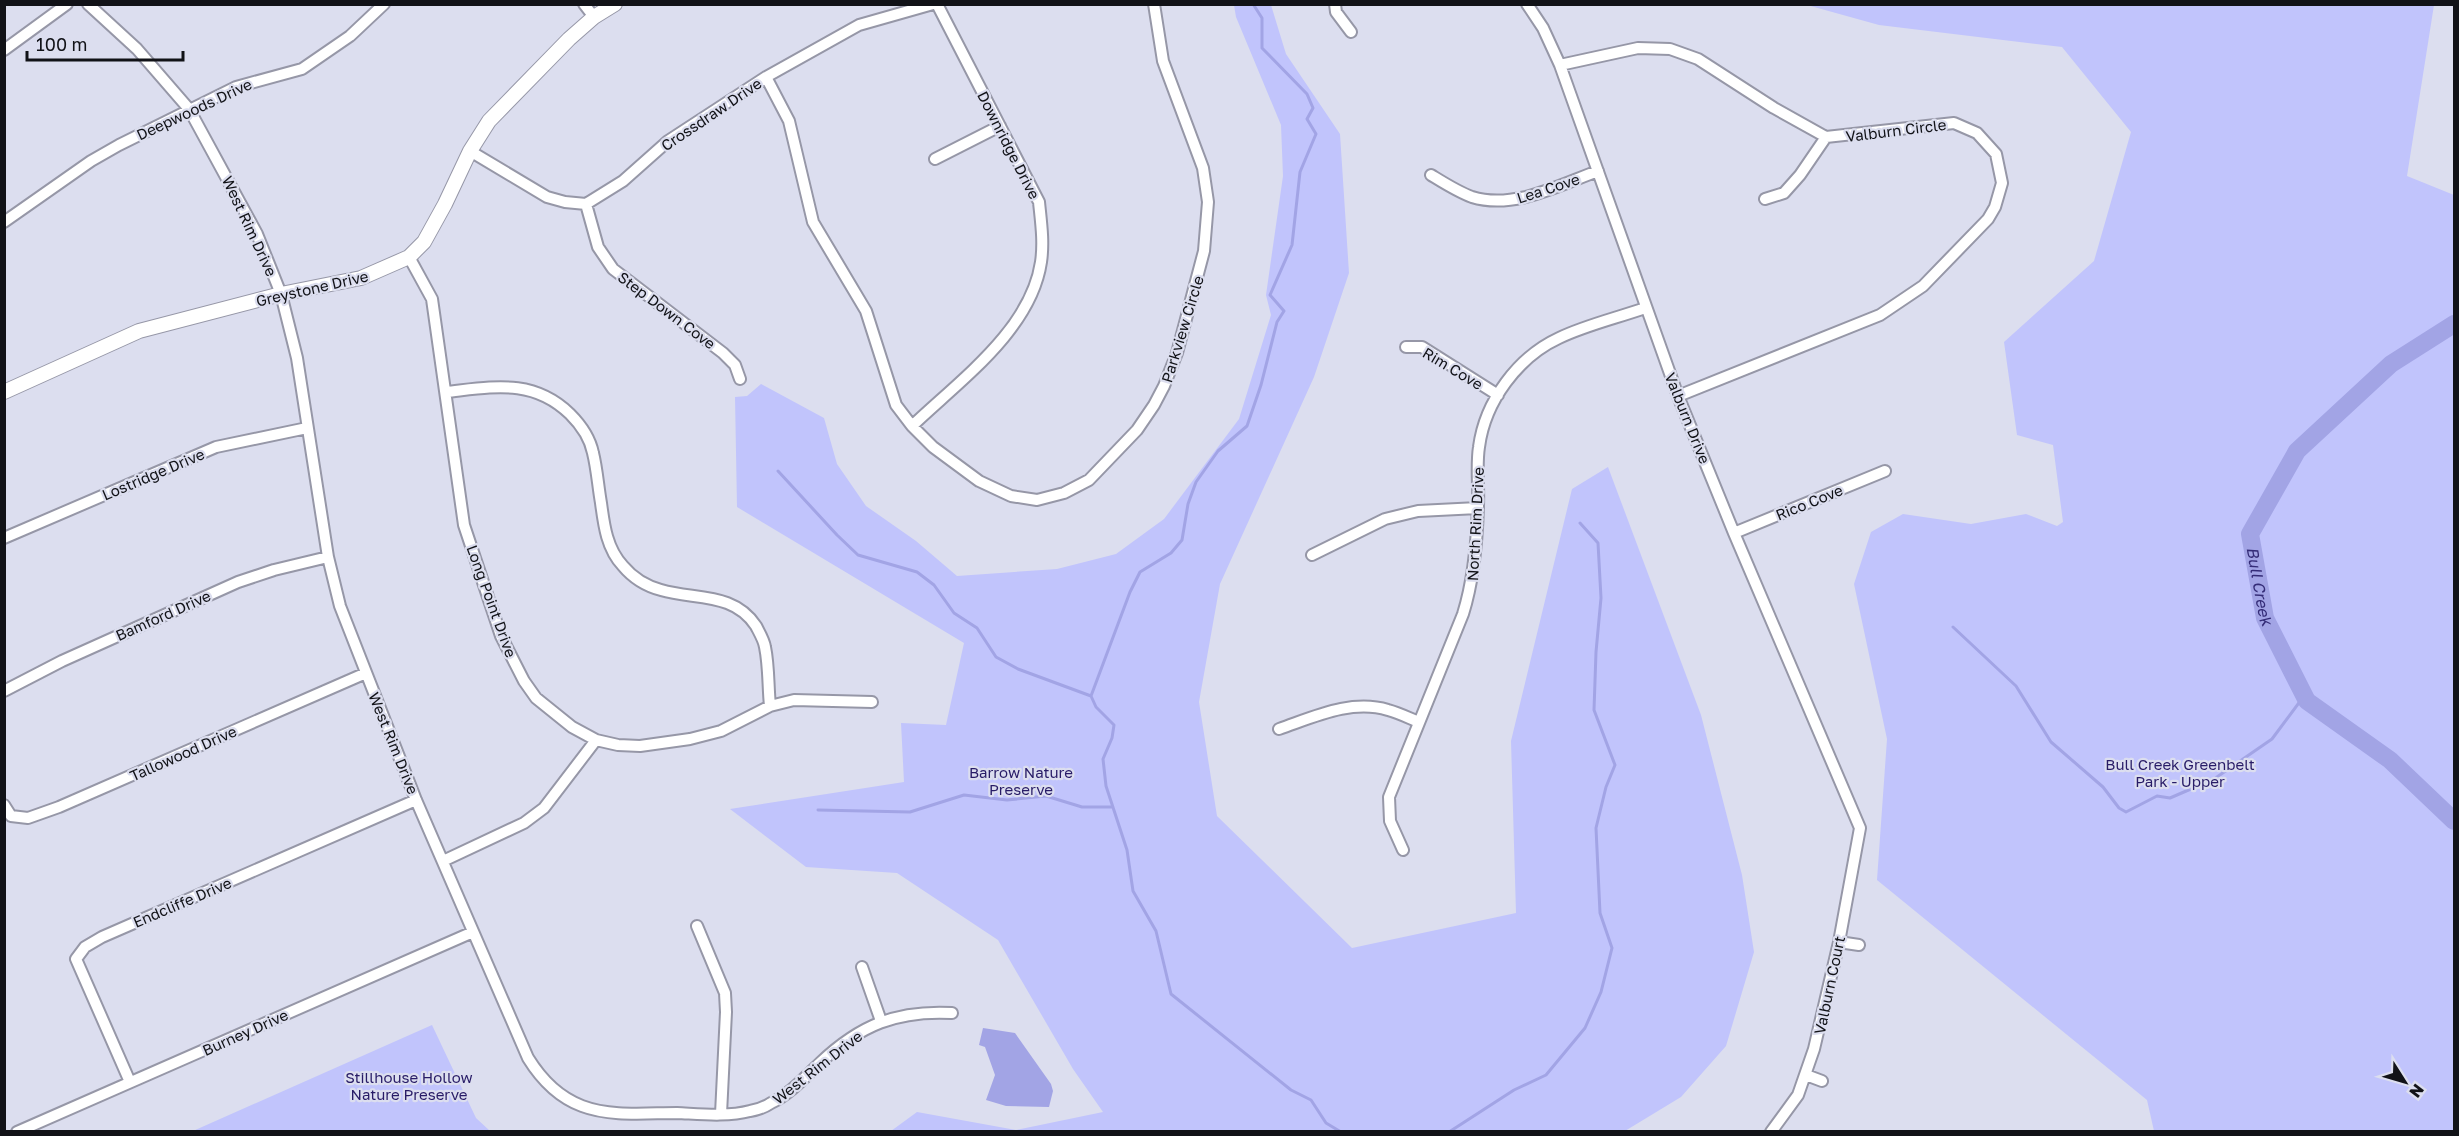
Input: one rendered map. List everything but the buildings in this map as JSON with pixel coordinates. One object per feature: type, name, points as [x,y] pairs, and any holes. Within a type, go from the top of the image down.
[{"type":"street","points":[[4,50],[67,4]]},
{"type":"street","name":"West Rim Drive","points":[[88,4],[137,49],[189,109],[257,234],[281,294],[297,358],[328,557],[340,606],[416,800],[473,932],[528,1058],[549,1085],[579,1105],[596,1110],[721,1114],[749,1112],[787,1094],[853,1035],[902,1014],[952,1013]]},
{"type":"street","name":"Deepwoods Drive","points":[[4,222],[91,161],[189,109],[236,87],[302,69],[350,36],[384,4]]},
{"type":"street","points":[[584,4],[594,17]]},
{"type":"street","name":"Greystone Drive","points":[[4,392],[139,331],[281,294],[361,278],[410,257],[423,242],[445,204],[470,151],[489,121],[569,39],[594,17],[615,4]]},
{"type":"street","name":"Crossdraw Drive","points":[[586,204],[623,181],[668,141],[766,77],[859,25],[933,4]]},
{"type":"street","name":"Downridge Drive","points":[[912,426],[1004,339],[1026,309],[1041,262],[1042,233],[1039,202],[937,4]]},
{"type":"street","name":"Parkview Circle","points":[[766,77],[789,121],[813,222],[860,298],[896,405],[912,426],[933,447],[979,481],[1011,496],[1037,500],[1064,493],[1089,480],[1137,430],[1159,396],[1177,353],[1199,273],[1204,251],[1208,202],[1203,168],[1163,61],[1154,4]]},
{"type":"street","points":[[1335,4],[1336,12],[1351,32]]},
{"type":"street","name":"Valburn Drive","points":[[1527,4],[1543,28],[1560,65],[1678,396],[1860,828]]},
{"type":"street","name":"Valburn Circle","points":[[1560,65],[1638,48],[1670,49],[1698,59],[1774,108],[1826,137],[1954,123],[1977,133],[1996,154],[2002,183],[1995,207],[1988,219],[1923,286],[1880,315],[1678,396]]},
{"type":"street","points":[[935,159],[1000,126]]},
{"type":"street","points":[[1765,199],[1784,193],[1826,137]]},
{"type":"street","points":[[470,151],[547,197],[586,204]]},
{"type":"street","name":"Lea Cove","points":[[1431,175],[1473,197],[1496,201],[1521,198],[1598,171]]},
{"type":"street","name":"Step Down Cove","points":[[586,204],[598,247],[613,269],[723,353],[735,365],[740,379]]},
{"type":"street","name":"Long Point Drive","points":[[410,257],[432,299],[464,525],[501,636],[524,681],[536,698],[572,727],[596,740],[618,745],[640,746],[690,739],[721,731],[770,706],[794,700],[872,702]]},
{"type":"street","name":"North Rim Drive","points":[[1402,850],[1389,821],[1389,797],[1463,614],[1472,585],[1478,508],[1479,448],[1484,423],[1498,395],[1519,366],[1541,348],[1560,338],[1646,308]]},
{"type":"street","name":"Rim Cove","points":[[1406,347],[1422,347],[1498,395]]},
{"type":"street","points":[[446,392],[514,387],[534,390],[564,408],[578,422],[588,437],[593,453],[604,526],[609,545],[617,560],[631,575],[647,585],[662,591],[710,597],[742,610],[751,620],[765,646],[770,706]]},
{"type":"street","name":"Lostridge Drive","points":[[4,538],[216,447],[307,428]]},
{"type":"street","name":"Rico Cove","points":[[1734,533],[1885,471]]},
{"type":"street","points":[[1312,555],[1385,519],[1418,511],[1478,508]]},
{"type":"street","name":"Bamford Drive","points":[[4,691],[62,661],[238,582],[274,570],[328,557]]},
{"type":"street","name":"Tallowood Drive","points":[[4,805],[11,816],[28,818],[59,807],[366,673]]},
{"type":"street","points":[[1279,729],[1342,707],[1365,706],[1388,709],[1419,722]]},
{"type":"street","points":[[443,861],[524,823],[544,808],[596,740]]},
{"type":"street","name":"Endcliffe Drive","points":[[130,1082],[76,959],[85,947],[102,937],[416,800]]},
{"type":"street","name":"Valburn Court","points":[[1771,1131],[1798,1095],[1814,1049],[1839,942],[1860,828]]},
{"type":"street","points":[[697,926],[725,993],[721,1114]]},
{"type":"street","name":"Burney Drive","points":[[16,1131],[473,932]]},
{"type":"street","points":[[1839,942],[1859,945]]},
{"type":"street","points":[[862,967],[881,1022]]},
{"type":"street","points":[[1806,1075],[1822,1081]]},
{"type":"green space","name":"Barrow Nature Preserve","points":[[1234,5],[1271,5],[1286,54],[1340,134],[1349,273],[1314,377],[1220,584],[1199,702],[1217,816],[1352,948],[1516,913],[1511,741],[1572,489],[1608,467],[1701,715],[1742,875],[1754,952],[1726,1046],[1681,1097],[1625,1131],[891,1131],[917,1112],[1016,1130],[1103,1112],[1073,1069],[998,940],[897,873],[806,867],[730,809],[904,782],[901,723],[946,725],[964,643],[737,507],[735,397],[747,396],[761,384],[824,418],[837,464],[866,506],[916,541],[957,576],[1057,569],[1116,554],[1164,519],[1239,419],[1271,315],[1266,295],[1283,176],[1281,125],[1236,17]]},
{"type":"green space","name":"Bull Creek Greenbelt Park - Upper","points":[[1807,5],[2434,5],[2407,176],[2454,195],[2454,1131],[2154,1131],[2147,1100],[1877,880],[1887,739],[1854,584],[1871,532],[1903,514],[1971,524],[2026,514],[2057,526],[2063,522],[2053,445],[2017,435],[2004,342],[2094,261],[2131,132],[2062,47],[1879,25]]},
{"type":"green space","name":"Stillhouse Hollow Nature Preserve","points":[[432,1025],[476,1118],[490,1131],[193,1131]]},
{"type":"shaded area","points":[[983,1028],[1015,1033],[1051,1084],[1053,1091],[1049,1107],[1006,1106],[986,1100],[995,1075],[985,1047],[979,1045]]},
{"type":"waterway","points":[[1253,4],[1262,18],[1262,48],[1307,94],[1313,108],[1307,119],[1316,134],[1300,172],[1292,245],[1270,295],[1284,311],[1277,322],[1261,385],[1247,426],[1218,451],[1196,482],[1188,504],[1182,540],[1171,553],[1140,572],[1130,592],[1091,696],[1096,707],[1114,725],[1112,738],[1103,759],[1106,786],[1127,850],[1133,891],[1156,931],[1171,994],[1291,1090],[1311,1100],[1326,1123],[1341,1132]]},
{"type":"waterway","name":"Bull Creek","points":[[2454,324],[2391,364],[2297,451],[2250,534],[2265,618],[2307,701],[2390,760],[2454,821]]},
{"type":"waterway","points":[[778,471],[858,555],[917,572],[934,585],[954,613],[977,628],[996,657],[1018,669],[1091,696]]},
{"type":"waterway","points":[[1449,1132],[1514,1090],[1546,1075],[1585,1028],[1601,992],[1612,948],[1600,913],[1596,828],[1606,787],[1615,765],[1594,710],[1601,598],[1598,543],[1580,523]]},
{"type":"waterway","points":[[1953,627],[2016,686],[2051,742],[2103,787],[2119,808],[2126,812],[2157,796],[2170,798],[2214,779],[2272,739],[2304,696]]},
{"type":"waterway","points":[[818,810],[910,812],[964,795],[1007,800],[1046,796],[1082,807],[1113,807]]}]
